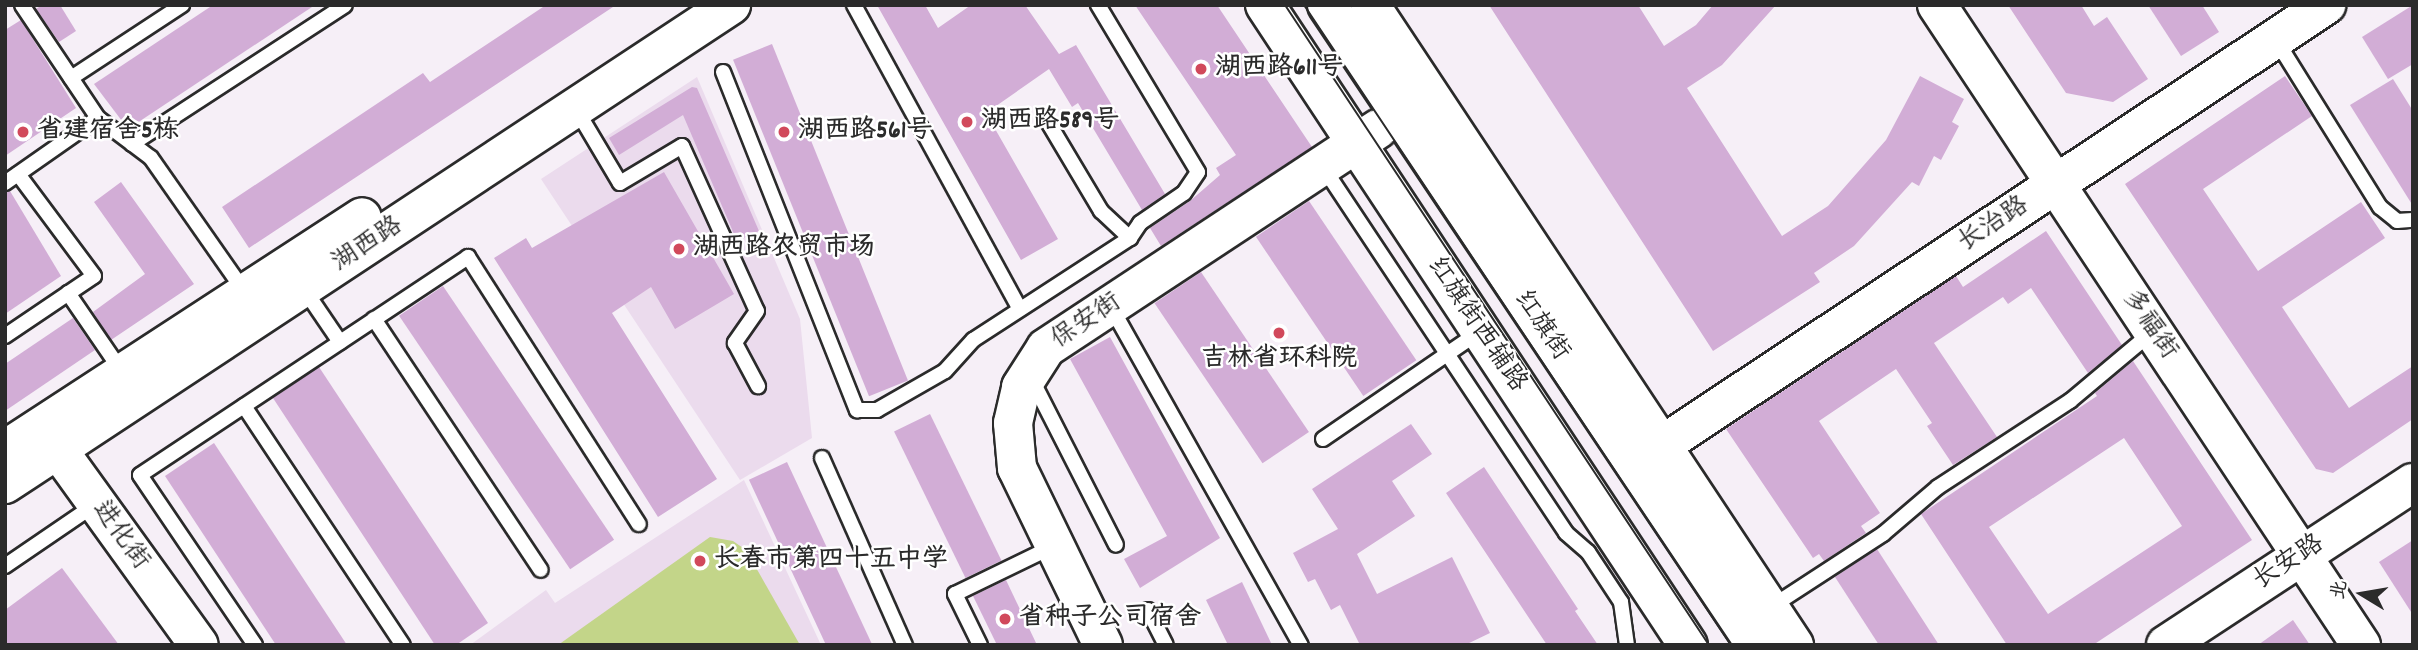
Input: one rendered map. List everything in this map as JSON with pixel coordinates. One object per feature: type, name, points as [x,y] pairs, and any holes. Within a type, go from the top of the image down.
[{"type":"street","name":"湖西路","points":[[5,484],[122,372],[691,5]]},
{"type":"street","name":"湖西路","points":[[5,450],[49,439],[304,287],[731,5]]},
{"type":"street","name":"红旗街西辅路","points":[[1265,5],[1356,143],[1465,342],[1688,645]]},
{"type":"street","name":"红旗街","points":[[1327,5],[1398,115],[1756,645]]},
{"type":"street","name":"红旗街","points":[[1370,5],[1794,645]]},
{"type":"street","name":"多福街","points":[[1937,5],[2361,645]]},
{"type":"street","name":"长治路","points":[[1662,444],[2326,5]]},
{"type":"street","name":"保安街","points":[[1103,645],[1017,468],[1013,423],[1021,387],[1046,348],[1398,115]]},
{"type":"street","name":"进化街","points":[[49,439],[199,645]]},
{"type":"street","name":"长安路","points":[[2166,645],[2413,483]]},
{"type":"lane","points":[[22,5],[98,118],[151,158],[245,293]]},
{"type":"lane","points":[[71,78],[182,5]]},
{"type":"lane","points":[[854,5],[1020,309]]},
{"type":"lane","points":[[723,72],[858,410],[877,410],[945,371],[973,340],[1130,238],[1140,223],[1184,193],[1198,172],[1098,5]]},
{"type":"lane","points":[[132,144],[343,6]]},
{"type":"lane","points":[[2276,39],[2380,207],[2397,221],[2413,220]]},
{"type":"lane","points":[[575,108],[620,183],[682,146],[757,312],[735,342],[758,386]]},
{"type":"lane","points":[[5,183],[98,118]]},
{"type":"lane","points":[[1048,122],[1101,211],[1130,238]]},
{"type":"lane","points":[[1321,166],[1465,342],[1566,533],[1588,552],[1621,602],[1627,645]]},
{"type":"lane","points":[[5,336],[94,276],[18,174]]},
{"type":"lane","points":[[255,645],[140,475],[468,257],[639,524]]},
{"type":"lane","points":[[304,287],[340,342]]},
{"type":"lane","points":[[68,293],[122,372]]},
{"type":"lane","points":[[1111,305],[1301,645]]},
{"type":"lane","points":[[374,319],[541,570]]},
{"type":"lane","points":[[1770,607],[1883,534],[1938,486],[2070,401],[2153,331]]},
{"type":"lane","points":[[1323,439],[1465,342]]},
{"type":"lane","points":[[1030,374],[1115,545]]},
{"type":"lane","points":[[244,405],[403,645]]},
{"type":"lane","points":[[822,458],[905,645]]},
{"type":"lane","points":[[5,566],[96,504]]},
{"type":"lane","points":[[980,645],[955,594],[1055,545]]},
{"type":"lane","points":[[1148,610],[1166,645]]},
{"type":"shaded area","name":"湖西路农贸市场","points":[[697,77],[800,319],[812,438],[740,480],[541,179]]},
{"type":"shaded area","name":"长春市第四十五中学","points":[[744,480],[821,645],[470,645],[546,590],[555,603]]},
{"type":"green space","points":[[710,537],[733,541],[746,550],[800,645],[558,645]]},
{"type":"building","points":[[42,5],[60,5],[76,31],[59,42],[36,9]]},
{"type":"building","points":[[213,5],[315,5],[128,129],[94,84]]},
{"type":"building","points":[[546,5],[616,5],[249,248],[222,207],[423,73],[430,82]]},
{"type":"building","points":[[877,5],[925,5],[938,28],[971,5],[1025,5],[1059,54],[1076,45],[1165,194],[1142,210],[1078,103],[1072,107],[1049,69],[986,113],[1058,239],[1021,260]]},
{"type":"building","points":[[1135,5],[1217,5],[1312,147],[1161,246],[1150,228],[1190,201],[1220,175],[1216,168],[1236,155]]},
{"type":"building","points":[[1489,5],[1638,5],[1664,46],[1696,25],[1713,5],[1776,5],[1722,65],[1687,88],[1782,236],[1828,206],[1886,140],[1920,76],[1964,99],[1952,122],[1959,126],[1941,160],[1934,156],[1919,186],[1912,182],[1854,246],[1814,273],[1820,282],[1713,351]]},
{"type":"building","points":[[2008,5],[2081,5],[2094,26],[2107,17],[2148,79],[2113,102],[2066,93]]},
{"type":"building","points":[[2148,5],[2202,5],[2219,32],[2181,56]]},
{"type":"building","points":[[2413,5],[2413,64],[2388,79],[2362,37]]},
{"type":"building","points":[[21,20],[76,108],[5,156],[5,30]]},
{"type":"building","points":[[772,44],[908,381],[869,396],[733,60]]},
{"type":"building","points":[[2285,76],[2312,116],[2203,189],[2258,271],[2361,202],[2385,238],[2282,307],[2349,408],[2413,366],[2413,419],[2333,473],[2316,469],[2125,184]]},
{"type":"building","points":[[2393,79],[2413,111],[2413,206],[2350,105]]},
{"type":"building","points":[[692,87],[697,88],[759,231],[737,241],[683,115],[619,155],[609,138]]},
{"type":"building","points":[[664,172],[734,294],[675,329],[651,287],[612,313],[717,479],[658,517],[494,258],[526,238],[532,248]]},
{"type":"building","points":[[121,182],[194,284],[111,340],[93,312],[145,274],[94,202]]},
{"type":"building","points":[[10,191],[61,276],[5,314],[5,193]]},
{"type":"building","points":[[1309,201],[1416,360],[1363,396],[1256,237]]},
{"type":"building","points":[[2046,231],[2122,345],[2088,373],[2031,288],[2008,304],[2003,297],[1934,343],[1997,437],[1953,465],[1927,426],[1932,423],[1896,369],[1819,421],[1880,513],[1861,526],[1866,533],[1824,561],[1819,554],[1813,558],[1726,429],[1956,276],[1963,287]]},
{"type":"building","points":[[1201,272],[1309,432],[1262,463],[1155,303]]},
{"type":"building","points":[[443,286],[614,540],[570,569],[399,316]]},
{"type":"building","points":[[73,318],[95,350],[5,411],[5,364]]},
{"type":"building","points":[[1110,337],[1220,538],[1140,588],[1124,559],[1167,536],[1070,359]]},
{"type":"building","points":[[2133,361],[2252,540],[2093,645],[2007,645],[1921,514],[2097,396],[2095,393]],"holes":[[[2124,438],[2182,526],[2048,614],[1989,527]]]},
{"type":"building","points":[[319,367],[488,623],[456,645],[435,645],[273,398]]},
{"type":"building","points":[[930,414],[1001,561],[966,578],[894,432]]},
{"type":"building","points":[[1411,424],[1432,454],[1392,481],[1415,516],[1357,554],[1377,594],[1452,557],[1490,633],[1465,645],[1360,645],[1340,605],[1331,610],[1315,579],[1308,582],[1293,553],[1338,529],[1312,489]]},
{"type":"building","points":[[214,443],[347,645],[276,645],[165,476]]},
{"type":"building","points":[[787,462],[872,645],[826,645],[749,480]]},
{"type":"building","points":[[1484,467],[1578,609],[1575,611],[1598,645],[1547,645],[1446,493]]},
{"type":"building","points":[[2413,540],[2413,615],[2379,562]]},
{"type":"building","points":[[1877,549],[1939,645],[1879,645],[1835,577]]},
{"type":"building","points":[[62,568],[119,645],[5,645],[5,610]]},
{"type":"building","name":"省种子公司宿舍","points":[[1006,580],[1037,645],[997,645],[973,596]]},
{"type":"building","points":[[1242,582],[1272,645],[1228,645],[1206,600]]},
{"type":"building","points":[[2293,620],[2310,645],[2258,645]]},
{"type":"tram line","points":[[1285,5],[1709,645]]},
{"type":"tram line","points":[[1304,5],[1731,645]]},
{"type":"place","name":"湖西路611号","points":[[1201,69]]},
{"type":"place","name":"湖西路589号","points":[[967,122]]},
{"type":"place","name":"省建宿舍5栋","points":[[23,132]]},
{"type":"place","name":"湖西路561号","points":[[784,132]]},
{"type":"place","name":"湖西路农贸市场","points":[[679,249]]},
{"type":"place","name":"吉林省环科院","points":[[1279,333]]},
{"type":"place","name":"长春市第四十五中学","points":[[700,561]]},
{"type":"place","name":"省种子公司宿舍","points":[[1005,619]]}]
